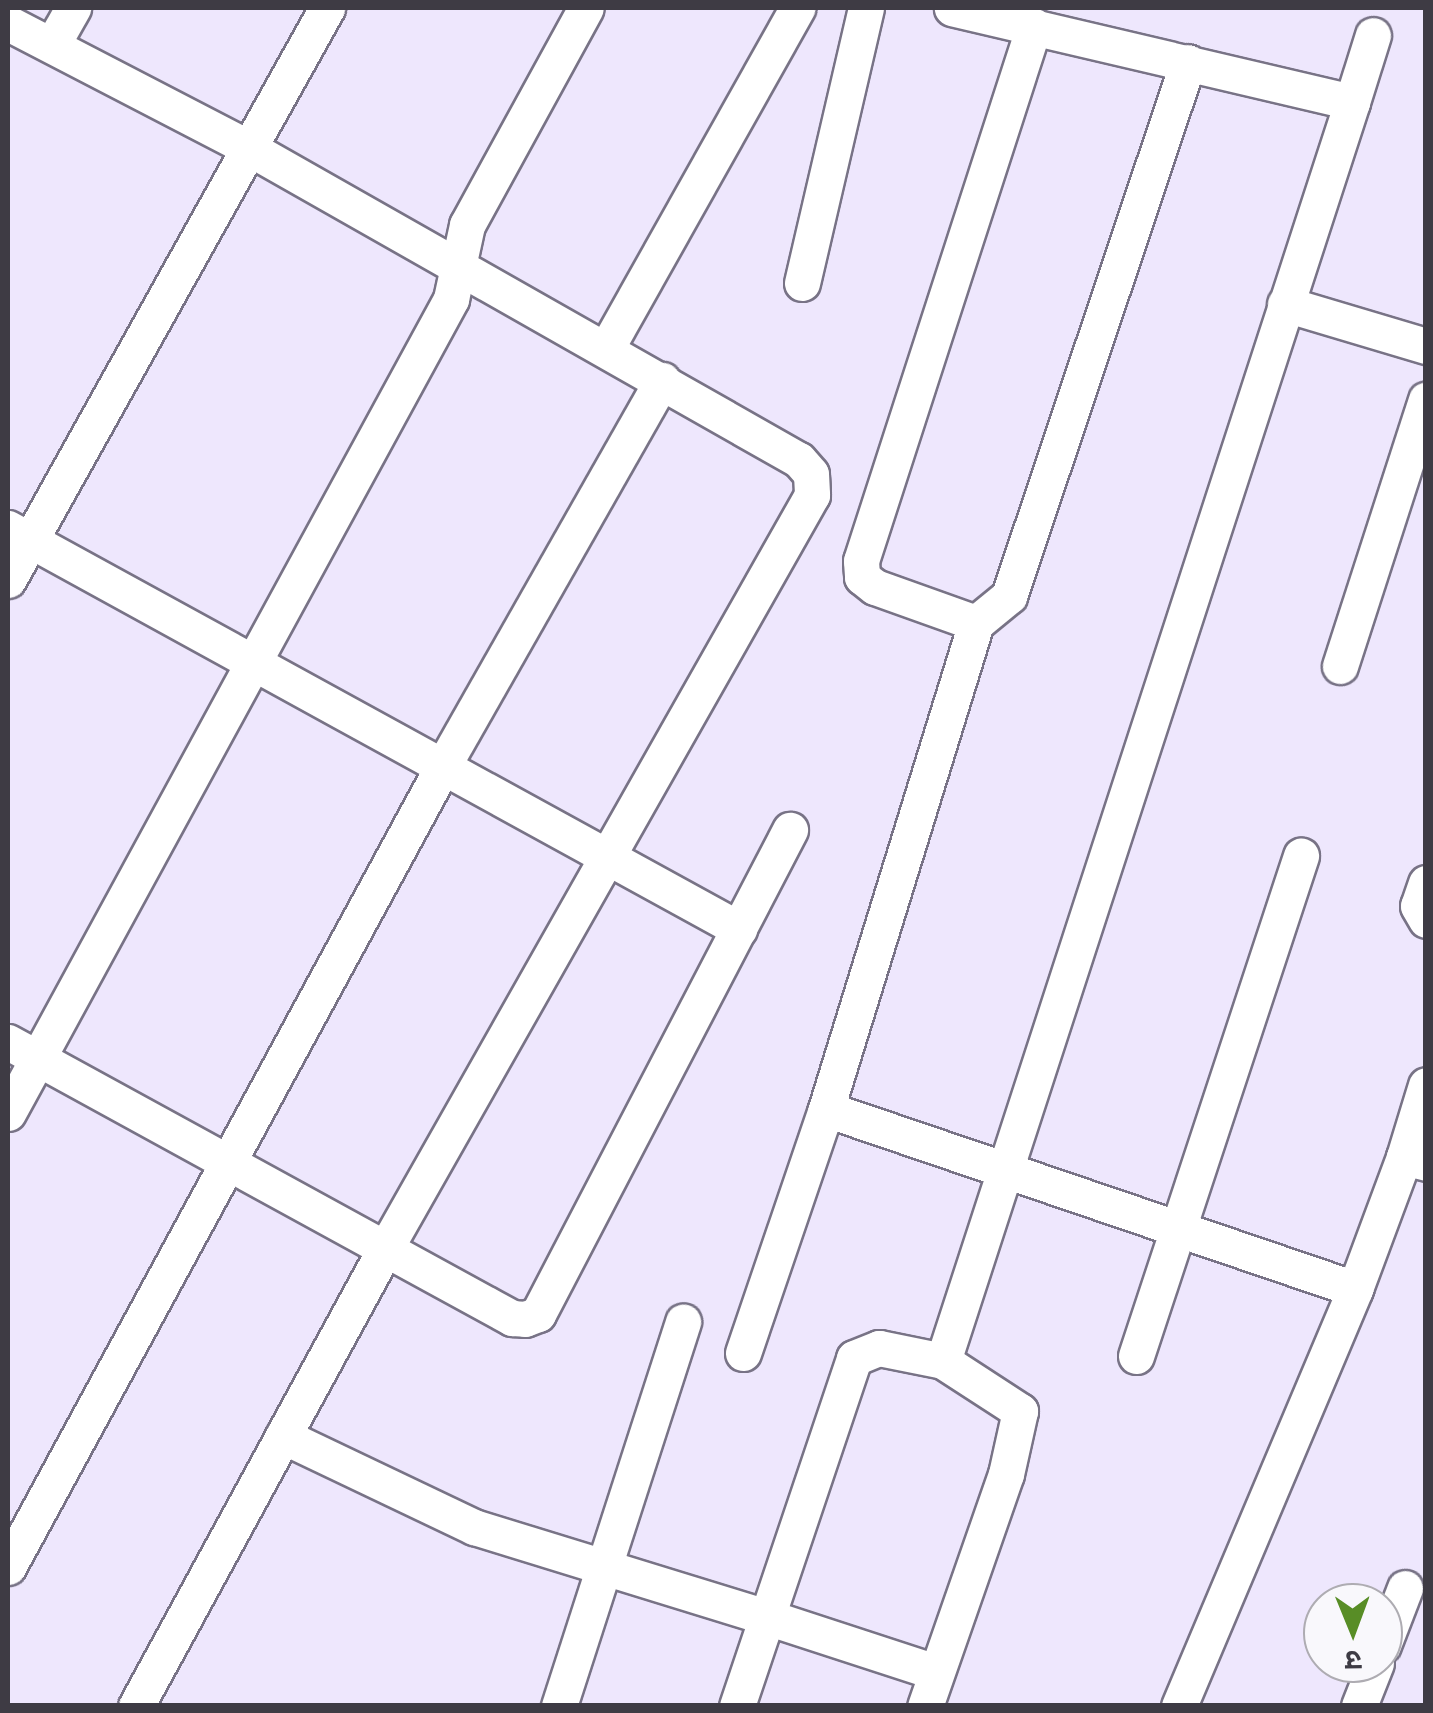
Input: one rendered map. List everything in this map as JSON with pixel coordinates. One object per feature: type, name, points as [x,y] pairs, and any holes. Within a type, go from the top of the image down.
[{"type":"street","points":[[52,44],[73,8]]},
{"type":"street","points":[[8,580],[19,534],[249,148],[327,8]]},
{"type":"street","points":[[8,1113],[452,299],[467,225],[586,8]]},
{"type":"street","points":[[606,349],[797,8]]},
{"type":"street","points":[[802,283],[866,8]]},
{"type":"street","points":[[952,8],[1047,21],[1188,62],[1352,102]]},
{"type":"street","points":[[976,623],[875,587],[862,577],[861,561],[1047,21]]},
{"type":"street","points":[[9,26],[52,44],[249,148],[662,380],[800,460],[812,474],[812,495],[385,1248],[136,1706]]},
{"type":"street","points":[[943,1362],[1373,35]]},
{"type":"street","points":[[743,1354],[826,1109],[976,623],[1010,596],[1188,62]]},
{"type":"street","points":[[1285,304],[1426,346]]},
{"type":"street","points":[[8,1567],[442,766],[662,380]]},
{"type":"street","points":[[1340,666],[1426,400]]},
{"type":"street","points":[[19,534],[739,929]]},
{"type":"street","points":[[8,1042],[512,1318],[538,1314],[790,830]]},
{"type":"street","points":[[1136,1356],[1302,856]]},
{"type":"street","points":[[1426,883],[1418,906],[1426,920]]},
{"type":"street","points":[[1179,1706],[1355,1289],[1414,1160],[1426,1085]]},
{"type":"street","points":[[826,1109],[1355,1289]]},
{"type":"street","points":[[559,1706],[682,1322]]},
{"type":"street","points":[[283,1436],[474,1527],[767,1617],[930,1689],[1006,1474],[1020,1411],[943,1362],[879,1348],[854,1358],[767,1617],[737,1706]]},
{"type":"street","points":[[1403,1595],[1406,1588]]}]
